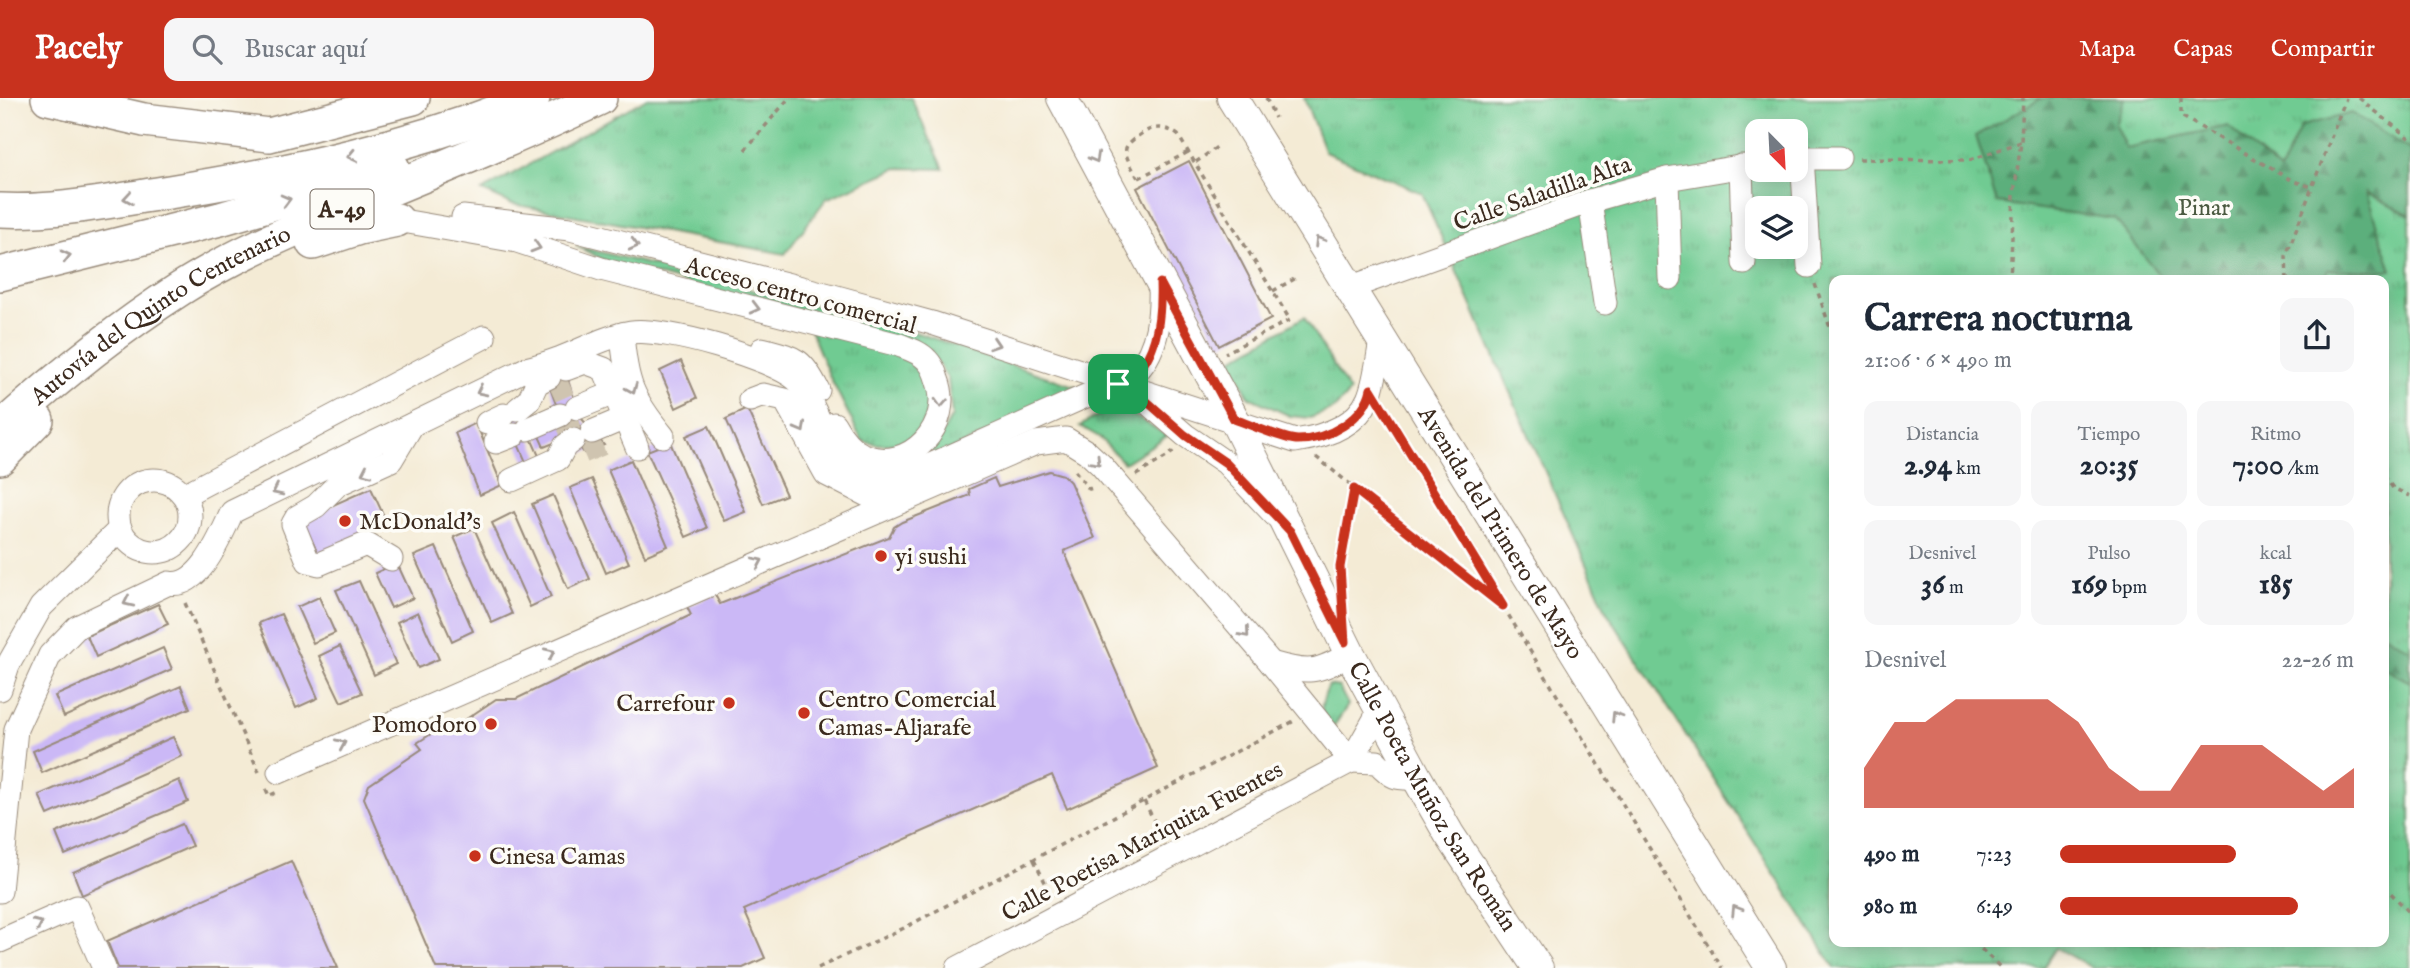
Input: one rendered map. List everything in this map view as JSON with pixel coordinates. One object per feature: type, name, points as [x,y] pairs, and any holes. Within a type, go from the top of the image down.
[{"type":"highway","points":[[48,98],[144,120],[269,135],[373,124],[431,114],[492,98]]},
{"type":"highway","points":[[150,98],[226,112],[295,114],[360,111]]},
{"type":"highway","points":[[269,135],[412,98]]},
{"type":"highway","points":[[0,211],[58,208],[109,201],[217,184],[354,156],[430,136],[533,98]]},
{"type":"highway","points":[[0,274],[298,197],[509,128],[578,98]]},
{"type":"highway","name":"Autovía del Quinto Centenario","points":[[0,429],[106,340],[181,288],[324,217],[508,141],[600,98]]},
{"type":"highway","points":[[34,399],[145,323],[183,302],[309,245],[359,228],[397,220]]},
{"type":"highway","points":[[0,458],[60,398],[125,350],[180,312],[268,262]]},
{"type":"highway","points":[[0,413],[96,335],[181,288]]},
{"type":"main road","name":"Calle Poeta Muñoz San Román","points":[[1062,98],[1234,419],[1350,654],[1417,778],[1449,834],[1538,968]]},
{"type":"main road","name":"Avenida del Primero de Mayo","points":[[1232,98],[1772,968]]},
{"type":"street","points":[[1808,157],[1839,158]]},
{"type":"street","name":"Calle Saladilla Alta","points":[[1349,288],[1590,201],[1667,179],[1745,166]]},
{"type":"street","points":[[1667,179],[1670,278]]},
{"type":"street","points":[[1744,262],[1748,182]]},
{"type":"street","points":[[1801,182],[1809,265]]},
{"type":"street","points":[[1590,201],[1605,303]]},
{"type":"street","points":[[397,220],[457,217],[570,229],[921,320],[1295,440],[1317,437],[1337,429],[1356,416],[1369,399],[1381,340]]},
{"type":"street","name":"Acceso centro comercial","points":[[397,220],[517,241],[601,269],[899,345],[918,352],[928,360],[942,390],[943,406],[933,432],[918,447],[900,456],[881,459],[863,455],[845,442],[809,371],[800,362],[761,348],[654,320],[611,323],[563,345],[526,369]]},
{"type":"street","points":[[750,400],[763,395],[785,400],[826,474],[869,496],[895,496],[1036,436],[1126,387],[1152,345],[1161,312],[1160,283]]},
{"type":"street","points":[[0,891],[16,729],[50,655],[77,627],[169,583],[177,585],[191,579],[215,548],[232,512],[526,369],[623,342],[646,331],[668,333],[760,360],[799,381],[841,459],[853,470],[869,477],[888,479],[904,477],[1088,395],[1126,387]]},
{"type":"street","points":[[184,495],[484,337]]},
{"type":"street","points":[[620,406],[623,342]]},
{"type":"street","points":[[623,342],[625,372],[640,409],[663,436]]},
{"type":"street","points":[[1126,387],[1185,435],[1226,463],[1290,531]]},
{"type":"street","points":[[550,415],[620,406]]},
{"type":"street","points":[[550,415],[620,406]]},
{"type":"street","points":[[550,415],[620,406]]},
{"type":"street","points":[[512,480],[558,459],[565,446],[550,415]]},
{"type":"street","points":[[391,559],[366,544],[319,564],[309,561],[293,524],[297,517],[316,506],[338,484],[391,460],[412,425]]},
{"type":"street","points":[[279,772],[1036,443],[1066,439],[1101,465],[1272,663],[1351,761],[1377,762],[1398,779],[1417,778]]},
{"type":"street","points":[[143,481],[166,481],[176,486],[184,495],[191,516],[189,528],[174,546],[154,552],[143,550],[126,538],[120,529],[119,506],[124,495],[143,481]]},
{"type":"street","points":[[0,689],[8,665],[41,607],[120,529]]},
{"type":"street","points":[[1272,663],[1301,672],[1324,668],[1350,654]]},
{"type":"street","points":[[1351,761],[1380,710]]},
{"type":"street","name":"Calle Poetisa Mariquita Fuentes","points":[[958,968],[1351,761]]},
{"type":"street","points":[[0,940],[77,907],[104,968]]},
{"type":"path","points":[[746,149],[789,98]]},
{"type":"path","points":[[2010,275],[2023,98]]},
{"type":"path","points":[[2181,98],[2181,116],[2293,181],[2312,187]]},
{"type":"path","points":[[2287,275],[2286,256],[2346,98]]},
{"type":"path","points":[[2358,98],[2410,139]]},
{"type":"path","points":[[1190,151],[1138,178],[1126,156],[1126,148],[1137,137],[1156,127],[1170,129],[1178,135],[1190,151],[1290,320],[1216,358]]},
{"type":"path","points":[[1839,158],[1970,160],[2021,142]]},
{"type":"path","points":[[1196,162],[1217,147]]},
{"type":"path","points":[[1809,265],[1829,323]]},
{"type":"path","points":[[1273,290],[1296,278]]},
{"type":"path","points":[[1371,389],[1722,968]]},
{"type":"path","points":[[1295,440],[1503,606]]},
{"type":"path","points":[[2389,483],[2410,496]]},
{"type":"path","points":[[1342,592],[1340,567],[1354,489]]},
{"type":"path","points":[[818,968],[904,928],[1311,712]]},
{"type":"path","points":[[1144,801],[1172,855]]},
{"type":"path","points":[[1034,859],[1060,914]]},
{"type":"path","points":[[2389,891],[2410,913]]},
{"type":"path","points":[[1979,947],[2001,968]]},
{"type":"green space","points":[[647,98],[911,98],[944,169],[897,168],[826,199],[785,254],[512,204],[482,191]]},
{"type":"green space","points":[[1304,98],[2410,98],[2410,968],[2092,968],[2056,948],[2043,968],[1835,968],[1607,612],[1422,193],[1325,152]]},
{"type":"green space","name":"Pinar","points":[[2042,98],[2124,98],[2115,125],[2126,148],[2228,126],[2280,171],[2301,126],[2352,113],[2410,150],[2410,215],[2366,192],[2392,270],[2328,270],[2326,275],[2159,275],[2115,219],[1997,203],[1976,136]]},
{"type":"green space","points":[[576,246],[900,327],[1077,387],[1064,400],[913,466],[904,462],[934,448],[952,416],[948,379],[930,351],[606,261]]},
{"type":"green space","points":[[1304,317],[1350,392],[1334,409],[1310,418],[1290,416],[1249,397],[1231,360]]},
{"type":"green space","points":[[809,327],[907,357],[920,374],[928,408],[924,422],[915,434],[901,442],[883,444],[862,441]]},
{"type":"green space","points":[[1117,405],[1167,436],[1124,463],[1099,437],[1080,426]]},
{"type":"green space","points":[[2389,637],[2410,649],[2410,682],[2389,671]]},
{"type":"green space","points":[[1329,685],[1339,687],[1348,705],[1333,728],[1322,712]]},
{"type":"building","points":[[1189,161],[1271,319],[1219,346],[1137,188]]},
{"type":"building","points":[[565,360],[569,383],[582,419],[604,445],[584,453],[571,436],[544,447],[538,434],[563,423],[551,391],[547,367]]},
{"type":"building","points":[[681,361],[697,398],[676,408],[660,371]]},
{"type":"building","points":[[515,402],[539,456],[526,462],[502,408]]},
{"type":"building","points":[[747,409],[786,495],[763,504],[726,419]]},
{"type":"building","points":[[476,423],[502,485],[480,495],[455,433]]},
{"type":"building","points":[[709,426],[746,512],[724,521],[686,436]]},
{"type":"building","points":[[670,442],[707,528],[686,537],[647,451]]},
{"type":"building","points":[[631,460],[668,546],[645,556],[608,470]]},
{"type":"building","name":"Centro Comercial Camas-Aljarafe","points":[[1049,471],[1063,475],[1070,482],[1095,538],[1064,551],[1158,768],[1067,809],[1052,775],[744,910],[765,958],[743,968],[436,968],[364,798],[369,785],[422,749],[417,743],[442,727],[447,732],[496,699],[516,699],[691,615],[687,607],[715,595],[720,604],[889,537],[894,527],[902,522],[970,495],[969,489],[994,478],[998,487]]},
{"type":"building","points":[[592,479],[629,563],[606,573],[570,488]]},
{"type":"building","name":"McDonald's","points":[[371,488],[387,523],[318,554],[302,519]]},
{"type":"building","points":[[553,495],[590,579],[568,589],[532,504]]},
{"type":"building","points":[[514,512],[551,597],[530,607],[492,523]]},
{"type":"building","points":[[474,528],[512,614],[492,623],[454,537]]},
{"type":"building","points":[[436,547],[473,631],[452,641],[414,556]]},
{"type":"building","points":[[397,563],[413,598],[391,608],[375,573]]},
{"type":"building","points":[[359,581],[396,664],[374,675],[336,590]]},
{"type":"building","points":[[319,597],[335,633],[313,643],[297,607]]},
{"type":"building","points":[[158,604],[168,624],[96,657],[87,636]]},
{"type":"building","points":[[418,612],[439,659],[418,668],[397,622]]},
{"type":"building","points":[[281,614],[318,698],[296,708],[259,623]]},
{"type":"building","points":[[340,646],[362,693],[341,702],[319,656]]},
{"type":"building","points":[[163,648],[172,669],[64,717],[55,696]]},
{"type":"building","points":[[181,686],[190,708],[42,773],[33,751]]},
{"type":"building","points":[[173,737],[182,756],[48,815],[39,795]]},
{"type":"building","points":[[179,780],[188,802],[65,855],[56,833]]},
{"type":"building","points":[[182,824],[192,846],[82,895],[73,872]]},
{"type":"building","points":[[291,861],[338,968],[118,968],[107,941]]},
{"type":"tunnel","points":[[551,391],[569,383]]},
{"type":"tunnel","points":[[557,426],[582,419]]},
{"type":"tunnel","points":[[583,452],[602,444]]},
{"type":"place","name":"McDonald's","points":[[345,521]]},
{"type":"place","name":"yi sushi","points":[[881,556]]},
{"type":"place","name":"Carrefour","points":[[729,703]]},
{"type":"place","name":"Centro Comercial Camas-Aljarafe","points":[[804,713]]},
{"type":"place","name":"Pomodoro","points":[[491,724]]},
{"type":"place","name":"Cinesa Camas","points":[[475,856]]},
{"type":"route","points":[[1160,283],[1234,419],[1295,440],[1317,437],[1337,429],[1356,416],[1369,399],[1371,389],[1503,606],[1354,489],[1340,567],[1345,642],[1290,531],[1226,463],[1185,435],[1134,390],[1118,384],[1138,371],[1152,345],[1161,312],[1160,283]]}]
